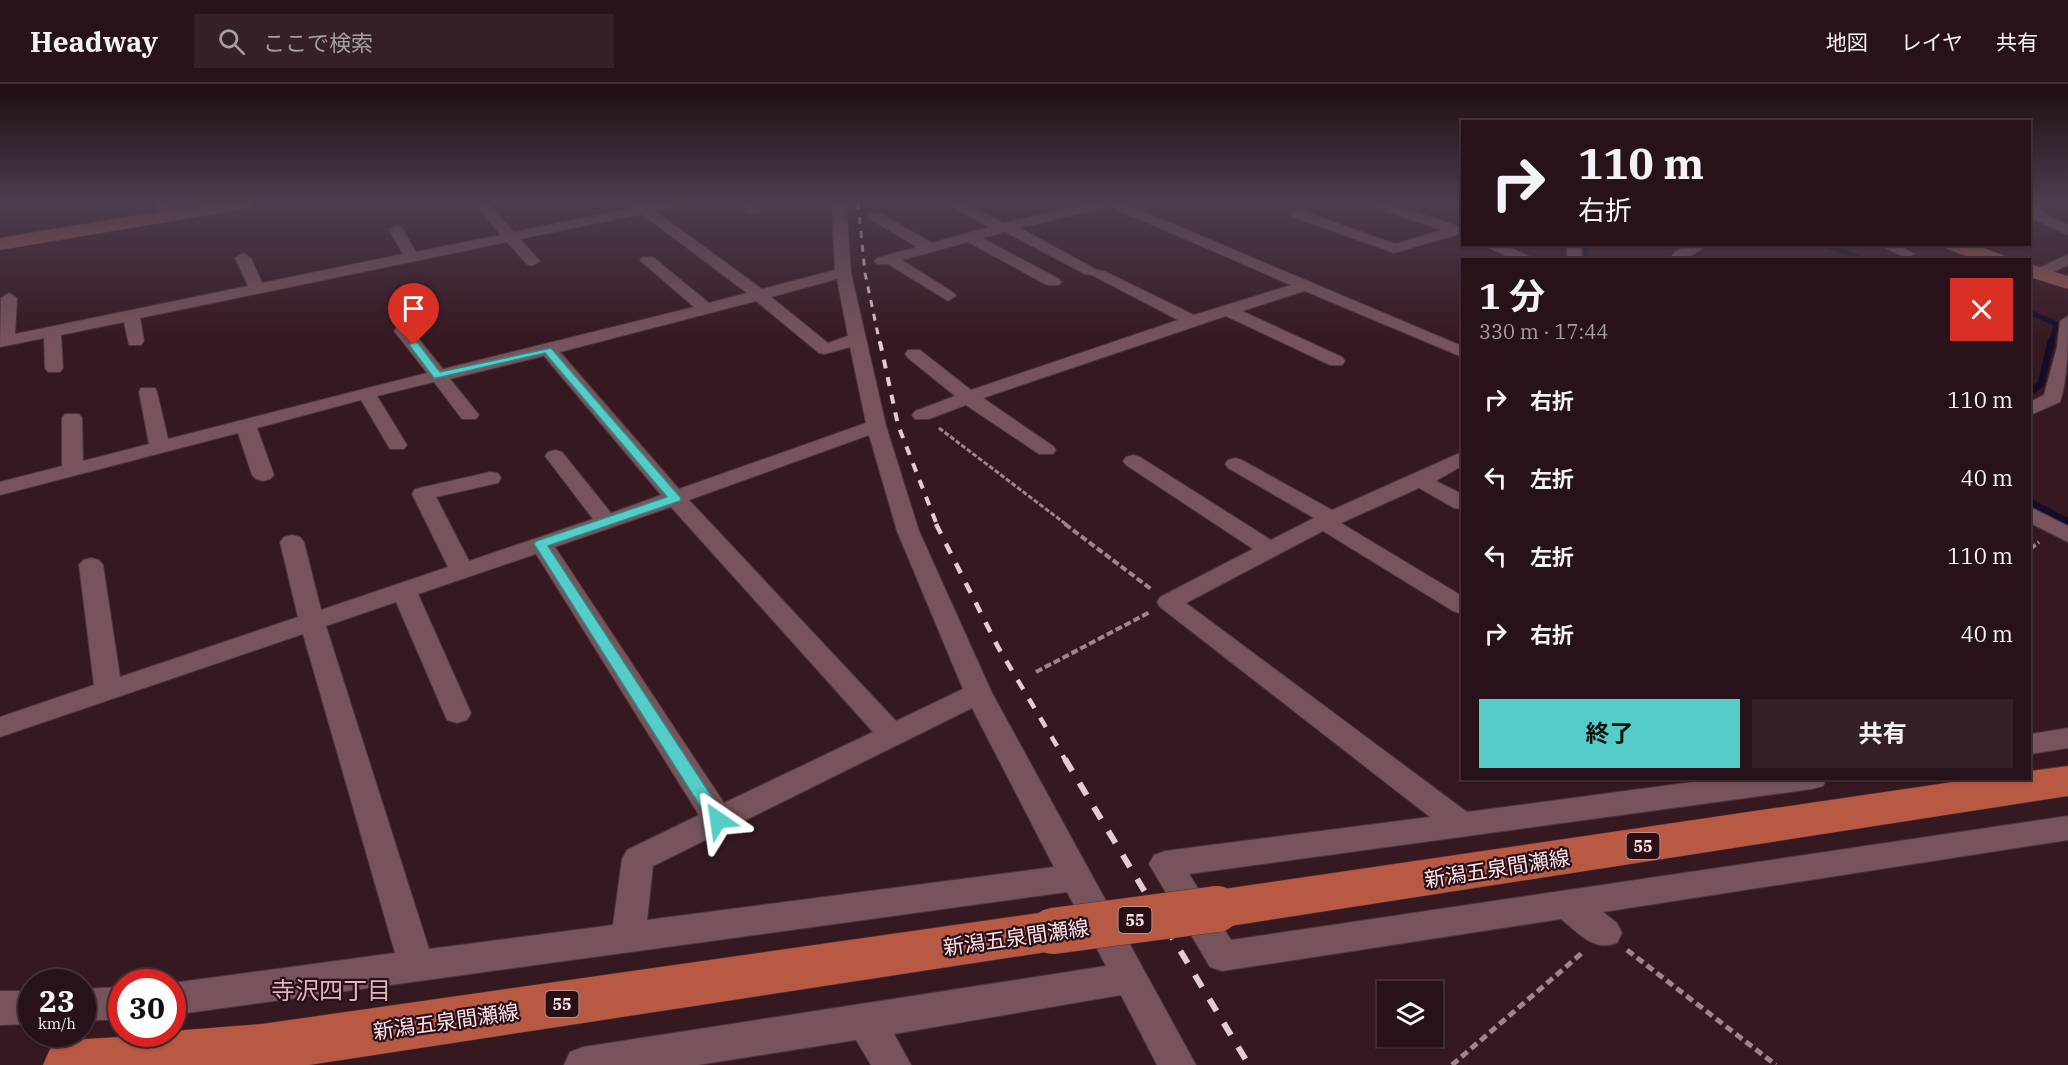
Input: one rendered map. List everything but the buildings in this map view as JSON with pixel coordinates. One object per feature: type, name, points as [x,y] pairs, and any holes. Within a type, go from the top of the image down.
[{"type":"main road","points":[[1966,249],[1992,258]]},
{"type":"main road","points":[[2035,272],[2068,283]]},
{"type":"main road","name":"新潟五泉間瀬線","points":[[69,1065],[262,1048],[1218,909],[2068,781]]},
{"type":"street","points":[[407,249],[412,257]]},
{"type":"street","points":[[9,298],[3,342],[452,249]]},
{"type":"street","points":[[521,249],[532,261]]},
{"type":"street","points":[[697,249],[759,295],[825,349],[858,339]]},
{"type":"street","points":[[842,249],[843,273],[876,426],[908,531],[978,693],[1177,1065]]},
{"type":"street","points":[[927,249],[886,260],[948,296]]},
{"type":"street","points":[[992,249],[1053,282]]},
{"type":"street","points":[[1048,249],[1194,321]]},
{"type":"street","points":[[1218,249],[1461,352]]},
{"type":"street","points":[[1501,249],[1525,258]]},
{"type":"street","points":[[1678,258],[1692,249]]},
{"type":"street","points":[[1894,249],[1907,254]]},
{"type":"street","points":[[243,258],[256,289]]},
{"type":"street","points":[[2035,272],[2068,259]]},
{"type":"street","points":[[648,260],[706,309]]},
{"type":"street","points":[[0,489],[366,393],[548,350],[843,273]]},
{"type":"street","points":[[922,415],[968,397],[1305,286]]},
{"type":"street","points":[[1227,310],[1336,361]]},
{"type":"street","points":[[130,315],[135,341]]},
{"type":"street","points":[[2031,409],[2053,398],[2066,347],[2068,321]]},
{"type":"street","points":[[403,331],[469,415]]},
{"type":"street","points":[[52,332],[54,368]]},
{"type":"street","points":[[548,350],[675,498],[892,735]]},
{"type":"street","points":[[914,354],[968,397],[1046,450]]},
{"type":"street","points":[[148,392],[160,448]]},
{"type":"street","points":[[366,393],[398,445]]},
{"type":"street","points":[[72,418],[73,470]]},
{"type":"street","points":[[246,426],[263,475]]},
{"type":"street","points":[[0,727],[607,522],[876,426]]},
{"type":"street","points":[[555,456],[607,522]]},
{"type":"street","points":[[1460,823],[1169,602],[1327,521],[1461,459]]},
{"type":"street","points":[[1133,461],[1270,550]]},
{"type":"street","points":[[1235,464],[1461,605]]},
{"type":"street","points":[[462,571],[423,494],[490,478]]},
{"type":"street","points":[[1419,480],[1461,502]]},
{"type":"street","points":[[2031,515],[2068,535]]},
{"type":"street","points":[[292,542],[312,622],[417,967]]},
{"type":"street","points":[[541,544],[718,820]]},
{"type":"street","points":[[91,565],[108,691]]},
{"type":"street","points":[[404,591],[457,713]]},
{"type":"street","points":[[628,939],[638,859],[978,693]]},
{"type":"street","points":[[2031,744],[2068,738]]},
{"type":"street","points":[[1784,780],[1165,864],[1222,956],[2068,828]]},
{"type":"street","points":[[186,997],[1076,877]]},
{"type":"street","points":[[1568,905],[1605,933]]},
{"type":"street","points":[[583,1065],[1131,978]]},
{"type":"street","points":[[0,1008],[18,1007]]},
{"type":"street","points":[[865,1022],[892,1065]]},
{"type":"path","points":[[922,415],[1169,602],[1036,672]]},
{"type":"path","points":[[1452,1065],[1605,933],[1776,1065]]},
{"type":"waterway","points":[[1586,249],[1587,258]]},
{"type":"waterway","points":[[1834,249],[1860,258]]},
{"type":"waterway","points":[[2031,312],[2056,324],[2051,344]]},
{"type":"waterway","points":[[2031,391],[2041,384],[2051,342]]},
{"type":"waterway","points":[[2031,503],[2068,522]]},
{"type":"railway","points":[[863,249],[865,273],[880,344]]},
{"type":"railway","points":[[880,342],[898,425],[937,525]]},
{"type":"railway","points":[[936,524],[998,647],[1066,761]]},
{"type":"railway","points":[[1065,759],[1249,1065]]},
{"type":"district","name":"寺沢四丁目","points":[[331,990]]},
{"type":"route","points":[[414,345],[437,375],[548,350],[675,498],[541,544],[718,820]]}]
